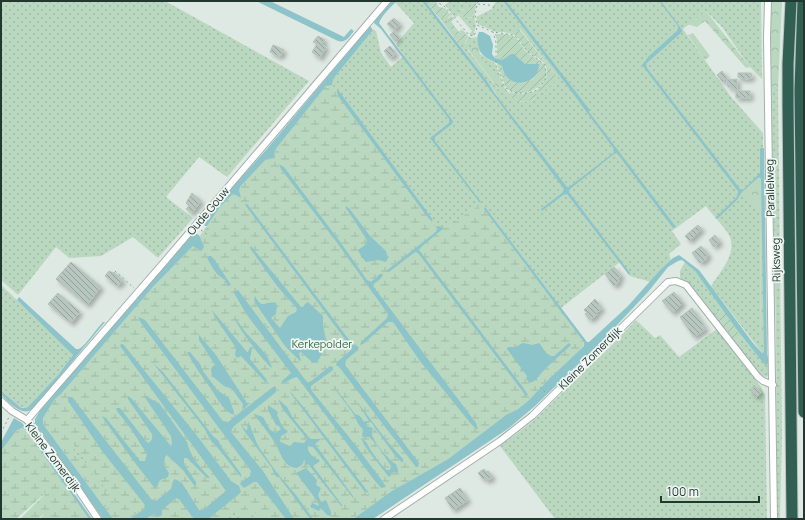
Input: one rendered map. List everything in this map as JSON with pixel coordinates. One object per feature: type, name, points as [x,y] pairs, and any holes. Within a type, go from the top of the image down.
[{"type":"highway","name":"Rijksweg","points":[[791,1],[788,64],[788,111],[792,519]]},
{"type":"highway","points":[[803,1],[800,90],[804,412]]},
{"type":"street","name":"Oude Gouw","points":[[27,420],[387,1]]},
{"type":"street","name":"Parallelweg","points":[[768,1],[774,519]]},
{"type":"street","name":"Kleine Zomerdijk","points":[[384,519],[500,441],[532,416],[668,282],[676,281],[686,285],[758,377],[773,385]]},
{"type":"street","name":"Kleine Zomerdijk","points":[[1,401],[12,411],[27,420],[98,519]]},
{"type":"path","points":[[436,1],[444,6],[469,36],[474,36],[478,26],[475,18],[478,1]]},
{"type":"path","points":[[478,4],[494,8]]},
{"type":"path","points":[[478,26],[493,32],[508,34],[518,38],[528,52],[544,64],[546,72],[545,80],[540,87],[533,92],[524,94],[513,92],[504,86],[502,76],[496,63],[496,42],[493,32]]},
{"type":"path","points":[[202,232],[209,236]]},
{"type":"path","points":[[115,271],[132,286]]},
{"type":"path","points":[[540,387],[548,395]]},
{"type":"path","points":[[1,433],[12,411]]},
{"type":"green space","points":[[1,1],[165,1],[309,81],[227,177],[199,157],[166,197],[193,218],[158,258],[133,237],[101,256],[69,258],[56,247],[18,295],[1,280]]},
{"type":"green space","points":[[394,1],[423,1],[498,97],[440,19],[447,15],[448,12],[451,16],[448,17],[466,44],[468,36],[471,38],[477,37],[478,45],[467,49],[499,90],[501,85],[480,54],[495,63],[503,85],[508,92],[517,100],[524,102],[536,98],[537,90],[541,93],[558,78],[520,29],[513,34],[496,32],[478,24],[476,17],[492,9],[496,1],[503,1],[535,43],[505,1],[761,1],[762,79],[750,67],[722,27],[706,11],[683,29],[731,97],[763,133],[763,172],[743,194],[760,213],[761,341],[764,342],[764,352],[762,353],[711,286],[727,262],[730,255],[731,242],[727,232],[706,206],[672,231],[681,244],[669,254],[671,260],[651,282],[630,276],[620,262],[561,308],[485,207],[580,337],[556,372],[528,401],[352,519],[113,519],[43,418],[193,246],[207,226],[373,30],[376,31],[381,53],[391,67],[404,56],[396,44],[414,23]]},
{"type":"green space","points":[[425,1],[435,1],[439,7],[445,8],[448,12],[447,15],[440,19]]},
{"type":"green space","points":[[450,1],[459,1],[461,3],[464,1],[473,1],[471,7],[467,10],[458,9],[458,14],[469,18],[474,17],[476,26],[473,36],[469,34],[472,31],[458,15],[455,18],[445,5]]},
{"type":"green space","points":[[473,1],[477,1],[474,17],[466,18],[458,14],[458,9],[467,9],[471,6]]},
{"type":"green space","points":[[770,1],[782,1],[778,87],[771,86]]},
{"type":"green space","points":[[706,11],[750,67],[746,68],[705,21],[697,27],[690,25]]},
{"type":"green space","points":[[451,16],[454,19],[451,22],[459,32],[462,29],[468,36],[465,44],[463,45],[449,26],[448,19]]},
{"type":"green space","points":[[519,29],[558,78],[541,93],[537,90],[545,79],[547,71],[546,67],[541,60],[527,51],[513,34]]},
{"type":"green space","points":[[693,33],[710,56],[705,60],[688,35]]},
{"type":"green space","points":[[495,34],[508,34],[513,36],[529,54],[544,65],[546,73],[545,80],[534,90],[518,93],[511,91],[505,86],[497,63],[502,66],[504,73],[524,83],[533,79],[538,70],[522,63],[520,59],[511,54],[502,60],[497,59],[497,40]]},
{"type":"green space","points":[[478,45],[480,56],[500,82],[500,91],[467,48]]},
{"type":"green space","name":"Kerkepolder","points":[[332,85],[337,91],[338,96],[437,229],[436,232],[387,270],[389,272],[415,252],[418,253],[526,396],[522,386],[419,250],[443,229],[482,205],[580,337],[584,344],[583,347],[518,409],[506,415],[448,459],[392,491],[352,519],[313,519],[258,446],[249,422],[247,431],[243,427],[272,468],[273,472],[279,477],[311,519],[294,519],[263,471],[231,432],[233,427],[273,387],[228,422],[223,421],[145,320],[139,317],[141,323],[251,471],[250,476],[240,483],[244,488],[254,482],[257,482],[286,519],[263,519],[242,502],[256,519],[246,519],[237,510],[222,519],[208,519],[228,503],[234,484],[123,344],[121,344],[120,346],[226,491],[203,510],[199,510],[182,483],[173,481],[171,489],[156,501],[151,499],[72,397],[102,451],[145,505],[144,509],[130,519],[113,519],[43,424],[43,418],[55,399],[61,394],[153,287],[193,246],[201,251],[204,247],[199,238],[220,207],[234,194],[241,198],[239,189],[249,176],[266,159],[275,158],[274,151],[326,86]],"holes":[[[280,165],[338,239],[367,280],[371,282],[380,274],[382,277],[373,286],[476,423],[478,429],[472,425],[420,361],[393,322],[388,322],[363,344],[361,342],[387,318],[388,314],[338,244],[281,169]],[[246,204],[353,345],[358,346],[358,350],[346,360],[344,365],[418,467],[416,467],[337,365],[351,350],[350,346]],[[346,206],[370,236],[386,251],[383,261],[379,260],[372,262],[358,250],[367,240],[346,209]],[[260,255],[271,271],[301,307],[323,316],[326,348],[323,343],[319,341],[322,354],[305,355],[302,352],[299,352],[301,358],[285,346],[262,314],[255,297],[261,305],[268,303],[276,314],[271,318],[279,328],[288,316],[296,312],[297,309],[277,286],[257,258]],[[234,293],[253,310],[308,383],[330,366],[333,370],[311,386],[311,390],[386,487],[334,425],[297,377],[284,383],[282,380],[291,373],[247,315]],[[213,312],[247,353],[252,350],[250,359],[267,380],[266,383],[241,356],[237,357],[235,355],[236,348]],[[200,336],[216,355],[247,403],[242,409],[243,404],[232,389],[221,383],[215,366]],[[190,352],[200,364],[203,371],[217,390],[229,398],[234,412],[224,408],[219,403]],[[154,364],[219,442],[238,470],[237,473],[222,452],[213,444],[204,428]],[[336,389],[355,414],[361,417],[363,422],[369,420],[355,400],[403,459],[403,462],[396,457],[370,422],[365,425],[372,432],[373,438],[394,464],[398,473],[394,472],[388,476],[365,447],[368,445],[379,461],[387,470],[390,470],[391,466],[384,455],[369,437],[366,438],[363,433],[363,429]],[[291,392],[305,409],[368,492],[364,491]],[[128,397],[131,398],[171,446],[171,436],[145,397],[153,402],[159,403],[187,442],[193,457],[209,478],[186,458],[183,458],[184,464],[196,482],[193,484],[183,470],[167,455],[165,457],[164,466],[169,473],[160,480],[157,488],[132,459],[103,416],[141,461],[145,461],[148,455],[131,428],[117,411],[120,409],[148,443],[153,438],[152,434]],[[279,400],[287,407],[293,418],[311,439],[320,439],[315,444],[353,496],[353,499],[313,447],[308,446],[313,466],[342,507],[330,494],[304,459],[282,458],[275,443],[255,415],[263,417],[270,430],[276,433],[281,430],[268,410],[268,406],[278,412],[276,415],[282,426],[288,432],[280,436],[279,442],[294,445],[304,442],[307,439],[282,408]],[[71,441],[118,506],[71,446]],[[306,468],[317,480],[317,489],[321,503],[326,501],[331,512],[327,515],[319,506]]]},
{"type":"green space","points":[[771,86],[778,87],[782,435],[780,519],[777,519],[776,339]]},
{"type":"green space","points":[[536,91],[536,98],[524,102],[511,97],[509,92],[522,94]]},
{"type":"green space","points":[[763,172],[764,342],[761,341],[760,213],[742,194]]},
{"type":"green space","points":[[685,262],[695,271],[723,309],[715,315],[734,343],[742,337],[765,364],[770,363],[770,372],[768,376],[766,377],[760,375],[680,279],[680,271]]},
{"type":"green space","points":[[1,285],[46,327],[73,355],[58,375],[30,406],[26,407],[19,406],[1,391]]},
{"type":"green space","points":[[723,309],[742,337],[734,343],[714,317],[714,315]]},
{"type":"green space","points":[[636,320],[655,338],[660,335],[679,357],[717,329],[761,387],[765,395],[767,519],[555,519],[500,446],[532,422]]},
{"type":"green space","points":[[20,428],[27,431],[31,430],[30,434],[35,440],[34,442],[89,519],[40,519],[45,513],[38,519],[20,519],[50,489],[16,519],[1,519],[1,451]]},
{"type":"green space","points":[[176,498],[179,499],[194,519],[183,519],[182,517],[176,517],[178,519],[145,519],[161,510]]},
{"type":"water","points":[[256,1],[270,1],[344,37],[351,29],[354,31],[345,40],[338,41]]},
{"type":"water","points":[[392,1],[397,1],[384,14],[379,23],[453,121],[452,124],[435,137],[435,141],[481,202],[480,203],[430,138],[449,123],[449,119],[381,29],[374,23]]},
{"type":"water","points":[[422,1],[425,1],[567,187],[612,154],[614,149],[503,1],[506,1],[589,109],[589,112],[676,227],[673,228],[617,153],[570,189],[569,192],[630,273],[629,275],[567,194],[563,195],[542,211],[541,209],[562,193],[564,189]]},
{"type":"water","points":[[659,1],[661,1],[682,30],[682,32],[646,64],[647,68],[740,189],[743,190],[760,173],[760,149],[764,148],[767,355],[770,363],[765,365],[740,334],[695,271],[682,260],[678,261],[668,267],[648,292],[602,341],[535,406],[509,428],[373,519],[353,519],[392,491],[448,459],[506,415],[518,409],[584,346],[584,343],[580,337],[484,209],[485,207],[587,342],[589,342],[628,306],[660,270],[673,258],[679,255],[699,270],[753,343],[762,353],[764,352],[761,179],[759,177],[742,192],[736,201],[717,219],[715,218],[736,198],[738,191],[642,65],[649,56],[678,30],[678,26]]},
{"type":"water","points":[[370,26],[373,30],[333,79],[332,85],[326,86],[274,151],[275,158],[266,159],[240,187],[239,190],[241,198],[234,194],[232,195],[220,207],[207,226],[205,226],[203,223],[228,192],[266,150]]},
{"type":"water","points":[[479,32],[483,32],[490,36],[493,45],[492,54],[495,58],[502,60],[511,54],[514,54],[525,64],[539,64],[536,75],[532,79],[522,83],[512,81],[504,73],[502,66],[481,53],[477,41]]},
{"type":"water","points":[[338,90],[433,220],[431,221],[423,211],[338,96]]},
{"type":"water","points":[[279,164],[284,167],[367,280],[371,282],[380,274],[383,274],[373,286],[476,423],[478,430],[472,425],[420,361],[393,322],[388,322],[360,345],[361,342],[387,318],[388,314],[338,244],[281,169]]},
{"type":"water","points":[[245,203],[353,345],[358,346],[358,350],[346,360],[345,365],[419,463],[418,467],[416,467],[336,365],[337,362],[351,350],[350,346]]},
{"type":"water","points":[[345,206],[349,208],[370,236],[386,251],[388,258],[386,262],[379,260],[366,262],[361,256],[358,250],[365,245],[367,240]]},
{"type":"water","points":[[438,226],[444,228],[419,250],[528,395],[526,396],[418,253],[415,252],[389,272],[386,271],[436,232],[436,227]]},
{"type":"water","points":[[195,233],[199,235],[204,247],[201,251],[193,246],[153,287],[61,394],[55,399],[43,418],[43,424],[113,519],[103,519],[35,424],[35,419],[41,409]]},
{"type":"water","points":[[251,246],[301,307],[308,302],[323,316],[323,325],[328,349],[319,341],[322,354],[317,362],[313,363],[301,352],[299,353],[300,361],[285,346],[256,304],[254,299],[255,296],[262,304],[272,302],[276,303],[276,314],[271,318],[280,328],[288,316],[296,312],[297,309],[271,278],[250,248]]},
{"type":"water","points":[[209,256],[214,259],[231,285],[228,286],[225,280],[214,270],[207,258]]},
{"type":"water","points":[[238,290],[306,381],[309,383],[330,366],[333,367],[333,370],[311,386],[311,390],[386,487],[381,488],[375,481],[297,377],[282,383],[282,381],[291,373],[247,315],[234,293],[234,291]]},
{"type":"water","points":[[19,297],[76,349],[82,347],[103,322],[105,322],[38,403],[32,409],[27,411],[14,407],[1,394],[1,391],[20,407],[28,407],[58,375],[73,355],[17,300]]},
{"type":"water","points":[[212,310],[247,352],[250,347],[252,348],[250,359],[267,380],[266,383],[241,356],[237,358],[235,355],[236,348],[215,317]]},
{"type":"water","points":[[138,317],[145,320],[223,421],[228,422],[273,387],[276,387],[276,392],[233,427],[231,432],[263,471],[294,519],[286,519],[257,482],[254,482],[244,488],[241,485],[240,483],[250,476],[251,471]]},
{"type":"water","points":[[234,318],[259,346],[268,358],[272,368],[263,359]]},
{"type":"water","points":[[199,335],[216,355],[247,403],[250,403],[242,410],[243,404],[232,389],[224,386],[212,376],[211,369],[215,365],[199,340]]},
{"type":"water","points":[[523,343],[533,345],[539,343],[547,354],[551,356],[554,356],[569,343],[571,345],[537,378],[539,382],[536,380],[530,383],[526,379],[527,376],[523,371],[520,372],[521,368],[507,349],[508,347],[515,347]]},
{"type":"water","points":[[123,344],[198,437],[231,481],[239,486],[241,492],[208,519],[194,519],[179,499],[176,498],[162,510],[162,515],[158,517],[154,514],[145,519],[130,519],[144,509],[145,505],[102,451],[68,401],[68,397],[72,397],[151,499],[156,501],[171,489],[175,479],[182,483],[199,510],[203,510],[226,491],[120,346]]},
{"type":"water","points":[[187,352],[190,352],[200,364],[203,371],[217,390],[229,398],[234,412],[233,415],[225,409],[194,365]]},
{"type":"water","points":[[153,363],[163,372],[213,436],[218,440],[241,474],[241,477],[211,441],[204,428]]},
{"type":"water","points":[[333,385],[355,414],[360,416],[364,422],[369,421],[355,399],[387,441],[403,459],[403,463],[396,457],[371,422],[367,423],[366,426],[373,428],[373,438],[386,455],[396,464],[398,473],[394,472],[390,477],[388,476],[369,452],[362,439],[367,443],[375,457],[383,466],[387,470],[390,470],[391,466],[377,445],[369,437],[362,436],[363,429]]},
{"type":"water","points":[[290,391],[305,409],[369,493],[364,491]]},
{"type":"water","points":[[128,396],[171,446],[171,436],[144,396],[159,403],[187,442],[190,452],[196,461],[210,478],[207,478],[187,458],[184,458],[184,464],[196,482],[196,486],[183,470],[167,455],[165,457],[164,466],[169,473],[168,477],[160,480],[156,488],[153,486],[102,416],[106,418],[140,461],[145,461],[147,454],[116,408],[120,408],[148,443],[152,438],[152,434],[128,399]]},
{"type":"water","points":[[278,399],[287,407],[293,418],[310,439],[321,439],[315,444],[354,499],[313,447],[308,446],[308,450],[311,455],[320,461],[313,466],[342,507],[308,464],[306,466],[304,459],[303,464],[297,468],[289,466],[286,463],[273,439],[254,414],[263,417],[270,430],[276,433],[281,429],[276,425],[268,410],[268,405],[278,412],[277,415],[282,426],[288,432],[281,436],[280,442],[290,446],[294,442],[304,443],[307,439],[282,408]]},
{"type":"water","points":[[14,418],[22,423],[28,430],[27,431],[22,428],[17,430],[1,451],[1,442]]},
{"type":"water","points":[[248,421],[258,446],[313,519],[308,516],[279,477],[274,474],[272,468],[245,432],[241,425],[247,431]]},
{"type":"water","points":[[37,440],[92,519],[89,519],[34,442]]},
{"type":"water","points":[[306,468],[317,480],[316,485],[321,488],[318,495],[321,502],[326,500],[331,516],[327,515],[321,508],[319,511],[310,507],[312,503],[319,506],[318,502],[296,473]]},
{"type":"building","points":[[394,18],[400,24],[394,30],[387,24]]},
{"type":"building","points":[[394,31],[399,37],[395,41],[390,35]]},
{"type":"building","points":[[318,36],[325,40],[322,44],[326,47],[320,58],[312,52],[317,44],[313,42]]},
{"type":"building","points":[[273,45],[284,50],[280,57],[270,52]]},
{"type":"building","points":[[390,46],[396,54],[390,58],[384,51]]},
{"type":"building","points":[[722,71],[727,78],[723,82],[717,75]]},
{"type":"building","points":[[738,73],[751,73],[752,78],[740,78],[738,77]]},
{"type":"building","points":[[737,79],[737,90],[733,90],[733,87],[728,87],[727,80]]},
{"type":"building","points":[[736,91],[750,91],[750,98],[736,98]]},
{"type":"building","points":[[192,193],[201,201],[192,213],[186,209],[189,206],[186,203]]},
{"type":"building","points":[[698,225],[702,229],[690,241],[685,236]]},
{"type":"building","points":[[715,235],[720,242],[714,247],[709,240]]},
{"type":"building","points":[[701,246],[709,255],[706,257],[707,259],[700,263],[692,253]]},
{"type":"building","points":[[71,262],[101,287],[87,305],[56,279]]},
{"type":"building","points":[[614,267],[622,276],[618,279],[620,281],[614,286],[605,274]]},
{"type":"building","points":[[109,271],[114,272],[123,281],[117,286],[105,276]]},
{"type":"building","points":[[674,292],[683,303],[673,313],[662,301]]},
{"type":"building","points":[[58,293],[80,312],[71,323],[48,304]]},
{"type":"building","points":[[595,299],[602,309],[590,320],[585,314],[587,313],[584,310]]},
{"type":"building","points":[[692,308],[706,329],[694,337],[680,317]]},
{"type":"building","points":[[755,386],[761,393],[756,397],[750,390]]},
{"type":"building","points":[[484,469],[493,477],[487,481],[478,473]]},
{"type":"building","points":[[460,488],[468,500],[453,510],[445,498]]}]
